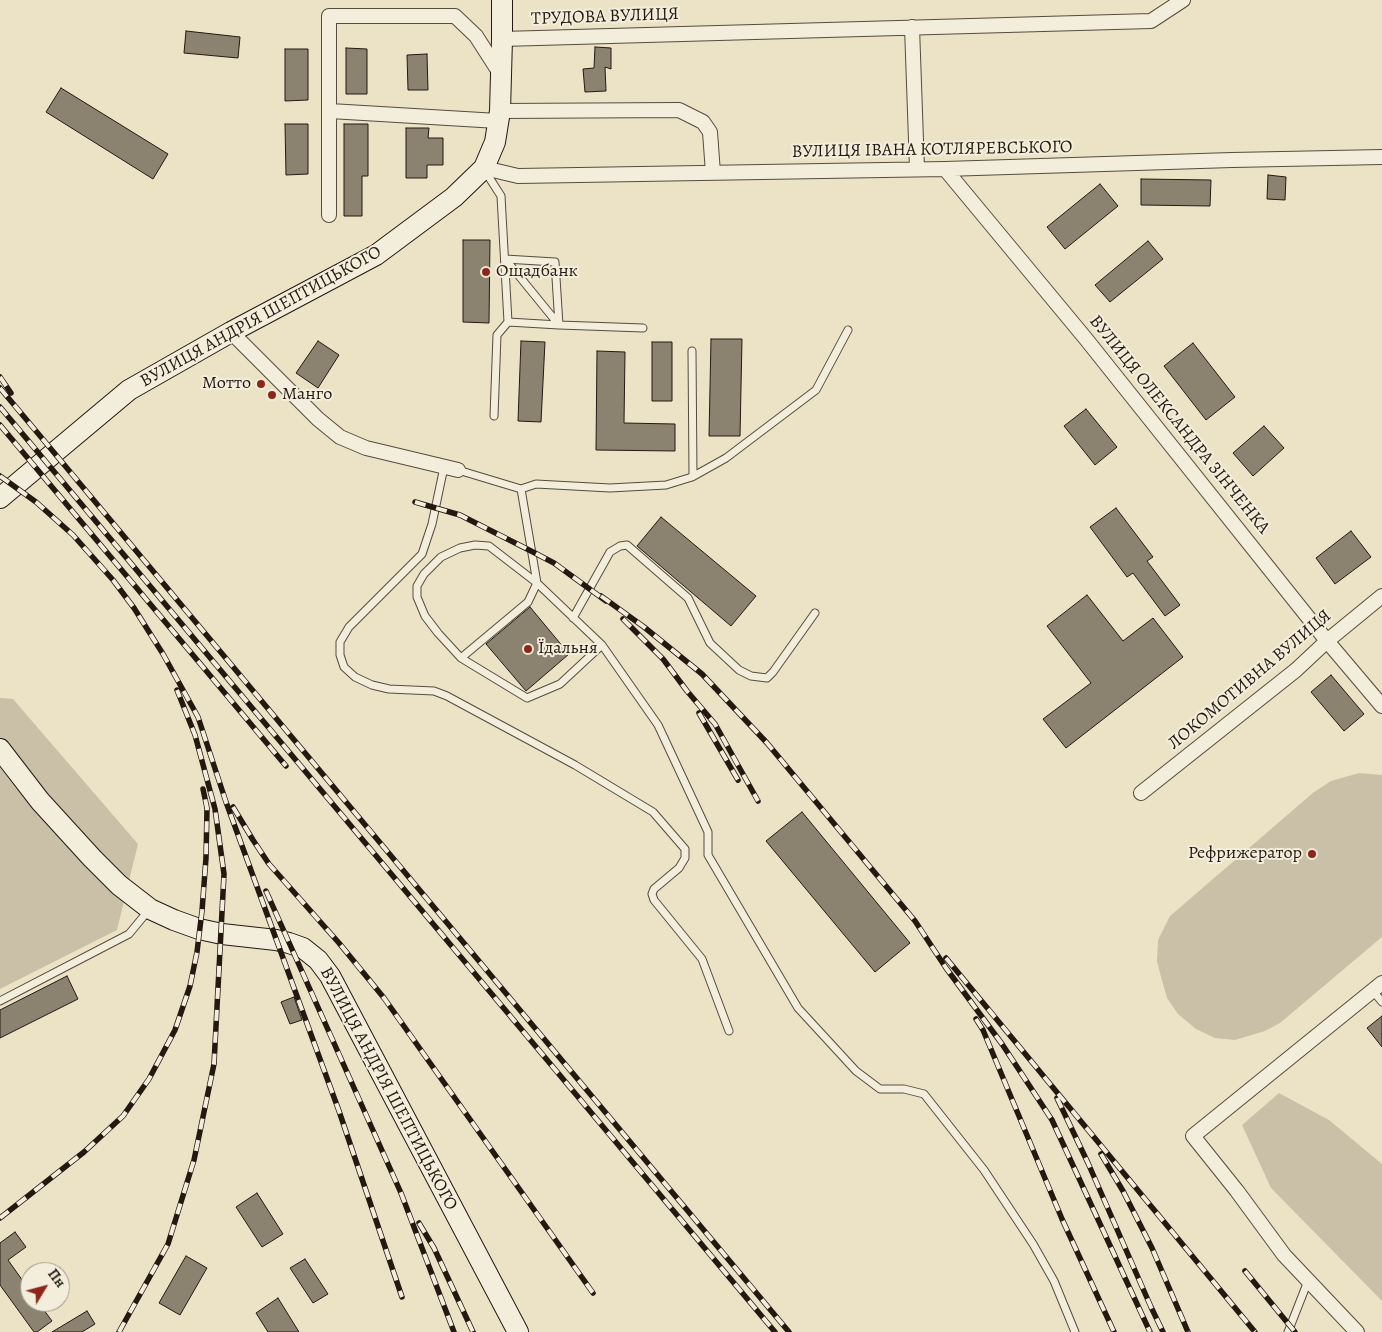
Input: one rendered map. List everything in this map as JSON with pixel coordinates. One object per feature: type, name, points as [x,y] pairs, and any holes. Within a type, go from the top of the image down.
[{"type":"main road","name":"ВУЛИЦЯ АНДРІЯ ШЕПТИЦЬКОГО","points":[[0,498],[129,390],[231,332],[376,255],[454,197],[484,168],[495,142],[499,116],[502,0]]},
{"type":"main road","name":"ВУЛИЦЯ АНДРІЯ ШЕПТИЦЬКОГО","points":[[0,749],[40,801],[92,858],[119,885],[150,909],[200,929],[222,934],[289,943],[303,948],[318,960],[330,976],[518,1332]]},
{"type":"street","name":"ТРУДОВА ВУЛИЦЯ","points":[[502,39],[1151,21],[1183,0]]},
{"type":"street","points":[[329,215],[329,16],[455,16],[476,36],[501,75]]},
{"type":"street","points":[[912,28],[917,169]]},
{"type":"street","points":[[330,111],[499,116],[679,110],[703,122],[710,132],[713,173]]},
{"type":"street","name":"ВУЛИЦЯ ІВАНА КОТЛЯРЕВСЬКОГО","points":[[484,168],[518,176],[945,169],[1382,157]]},
{"type":"street","name":"ВУЛИЦЯ ОЛЕКСАНДРА ЗІНЧЕНКА","points":[[945,169],[1086,339],[1327,641],[1382,706]]},
{"type":"street","points":[[231,332],[318,419],[340,437],[366,448],[458,470]]},
{"type":"street","name":"ЛОКОМОТИВНА ВУЛИЦЯ","points":[[1141,794],[1296,670],[1327,641],[1382,596]]},
{"type":"street","points":[[1357,1332],[1284,1255],[1193,1136],[1377,987]]},
{"type":"lane","points":[[484,168],[501,196],[508,322],[497,335],[494,416]]},
{"type":"lane","points":[[505,259],[558,326]]},
{"type":"lane","points":[[505,259],[555,262],[558,326]]},
{"type":"lane","points":[[508,322],[558,326],[643,328]]},
{"type":"lane","points":[[458,470],[521,489],[536,484],[610,488],[666,485],[693,476],[726,458],[816,390],[848,330]]},
{"type":"lane","points":[[692,351],[693,476]]},
{"type":"lane","points":[[444,467],[432,524],[422,554],[349,627],[340,642],[340,655],[344,666],[355,677],[389,690],[434,691],[447,696],[575,765],[653,812],[685,849],[685,858],[679,868],[654,889],[652,894],[654,900],[702,959],[729,1031]]},
{"type":"lane","points":[[461,658],[528,602],[537,582],[521,489]]},
{"type":"lane","points":[[602,645],[560,684],[527,698],[461,658],[438,634],[425,616],[416,597],[417,586],[424,574],[441,557],[460,548],[475,545],[489,546],[537,582],[602,645],[658,725],[708,832],[708,855],[798,1008],[856,1071],[880,1089],[904,1089],[924,1094],[984,1170],[1033,1244],[1054,1281],[1075,1332]]},
{"type":"lane","points":[[573,618],[610,552],[620,546],[627,545],[688,598],[710,643],[739,670],[751,676],[767,678],[774,672],[815,613]]},
{"type":"lane","points":[[0,1001],[129,934],[150,909]]},
{"type":"lane","points":[[1377,987],[1382,1002]]},
{"type":"lane","points":[[1288,1332],[1308,1280]]},
{"type":"shaded area","points":[[0,698],[13,699],[138,844],[117,930],[0,989]]},
{"type":"shaded area","name":"Рефрижератор","points":[[1359,773],[1382,775],[1382,937],[1280,1023],[1265,1031],[1235,1040],[1215,1038],[1196,1029],[1178,1014],[1167,998],[1157,961],[1158,940],[1170,916],[1314,792],[1331,781]]},
{"type":"shaded area","points":[[1279,1093],[1329,1120],[1382,1164],[1382,1301],[1271,1188],[1242,1125]]},
{"type":"building","points":[[186,31],[240,37],[238,58],[184,53]]},
{"type":"building","points":[[595,47],[611,48],[611,69],[605,67],[606,91],[585,92],[583,69],[594,68]]},
{"type":"building","points":[[346,48],[367,49],[367,94],[346,94]]},
{"type":"building","points":[[285,49],[308,49],[308,100],[285,101]]},
{"type":"building","points":[[427,54],[428,90],[408,90],[407,55]]},
{"type":"building","points":[[61,88],[168,154],[153,179],[46,112]]},
{"type":"building","points":[[285,124],[308,124],[308,174],[286,175]]},
{"type":"building","points":[[344,124],[368,124],[368,176],[362,176],[362,216],[344,216]]},
{"type":"building","points":[[406,128],[429,128],[428,138],[443,138],[443,165],[427,165],[427,178],[406,178]]},
{"type":"building","points":[[1268,175],[1286,177],[1285,200],[1267,199]]},
{"type":"building","points":[[1141,179],[1211,180],[1210,206],[1141,205]]},
{"type":"building","points":[[1100,184],[1118,206],[1065,249],[1047,227]]},
{"type":"building","points":[[463,240],[490,240],[489,323],[463,322]]},
{"type":"building","points":[[1148,241],[1163,259],[1110,302],[1095,285]]},
{"type":"building","points":[[711,339],[742,339],[740,436],[709,436]]},
{"type":"building","points":[[318,341],[339,355],[318,388],[296,373]]},
{"type":"building","points":[[521,341],[545,342],[541,422],[518,421]]},
{"type":"building","points":[[652,342],[672,342],[672,401],[652,401]]},
{"type":"building","points":[[1193,343],[1235,397],[1206,420],[1164,366]]},
{"type":"building","points":[[597,351],[625,352],[624,423],[675,424],[675,451],[596,450]]},
{"type":"building","points":[[1086,409],[1117,447],[1095,465],[1064,426]]},
{"type":"building","points":[[1264,426],[1284,448],[1253,476],[1233,453]]},
{"type":"building","points":[[1116,508],[1153,557],[1147,561],[1180,605],[1165,616],[1133,573],[1127,577],[1090,527]]},
{"type":"building","points":[[661,517],[756,596],[731,626],[637,546]]},
{"type":"building","points":[[1351,531],[1371,557],[1335,584],[1316,558]]},
{"type":"building","points":[[1087,595],[1123,641],[1153,618],[1183,657],[1066,748],[1043,719],[1091,683],[1047,626]]},
{"type":"building","name":"Їдальня","points":[[530,607],[569,654],[526,691],[486,644]]},
{"type":"building","points":[[1331,675],[1364,714],[1344,731],[1311,692]]},
{"type":"building","points":[[802,812],[910,943],[875,972],[766,841]]},
{"type":"building","points":[[67,976],[78,999],[0,1038],[0,1010]]},
{"type":"building","points":[[294,997],[302,1020],[290,1024],[281,1002]]},
{"type":"building","points":[[1382,1016],[1382,1047],[1367,1028]]},
{"type":"building","points":[[257,1193],[283,1234],[262,1247],[236,1207]]},
{"type":"building","points":[[15,1232],[26,1247],[8,1260],[20,1277],[20,1312],[45,1312],[52,1321],[37,1332],[34,1332],[0,1285],[0,1243]]},
{"type":"building","points":[[186,1256],[207,1268],[180,1315],[159,1303]]},
{"type":"building","points":[[305,1259],[328,1294],[313,1303],[290,1268]]},
{"type":"building","points":[[278,1298],[299,1332],[268,1332],[256,1313]]},
{"type":"building","points":[[87,1311],[95,1324],[82,1332],[52,1332]]},
{"type":"railway","points":[[0,377],[11,393]]},
{"type":"railway","points":[[0,388],[789,1332]]},
{"type":"railway","points":[[0,407],[775,1332]]},
{"type":"railway","points":[[0,425],[286,766]]},
{"type":"railway","points":[[0,476],[36,502],[73,535],[113,580],[134,608],[163,654],[198,717],[226,802],[339,1111],[402,1297]]},
{"type":"railway","points":[[415,502],[460,515],[531,551],[554,563],[606,601]]},
{"type":"railway","points":[[601,596],[644,627],[702,674],[767,743],[915,921],[946,968],[1002,1044],[1052,1120],[1150,1332]]},
{"type":"railway","points":[[623,619],[663,659],[715,724],[758,801]]},
{"type":"railway","points":[[119,1332],[168,1244],[194,1160],[214,1064],[224,874],[215,809],[195,735],[177,690]]},
{"type":"railway","points":[[699,713],[738,780]]},
{"type":"railway","points":[[0,1218],[84,1152],[123,1116],[149,1079],[175,1030],[190,986],[197,952],[202,911],[207,808],[203,789]]},
{"type":"railway","points":[[233,807],[269,864],[339,943],[384,998],[593,1293]]},
{"type":"railway","points":[[266,891],[401,1193],[454,1332]]},
{"type":"railway","points":[[946,958],[1255,1332]]},
{"type":"railway","points":[[976,1019],[983,1030],[1062,1219],[1114,1332]]},
{"type":"railway","points":[[1057,1098],[1163,1332]]},
{"type":"railway","points":[[1101,1154],[1123,1191],[1152,1248],[1188,1332]]},
{"type":"railway","points":[[419,1223],[434,1248],[473,1332]]},
{"type":"railway","points":[[1245,1271],[1295,1332]]},
{"type":"place","name":"Ощадбанк","points":[[486,272]]},
{"type":"place","name":"Мотто","points":[[261,384]]},
{"type":"place","name":"Манго","points":[[272,395]]},
{"type":"place","name":"Їдальня","points":[[528,649]]},
{"type":"place","name":"Рефрижератор","points":[[1312,854]]}]
